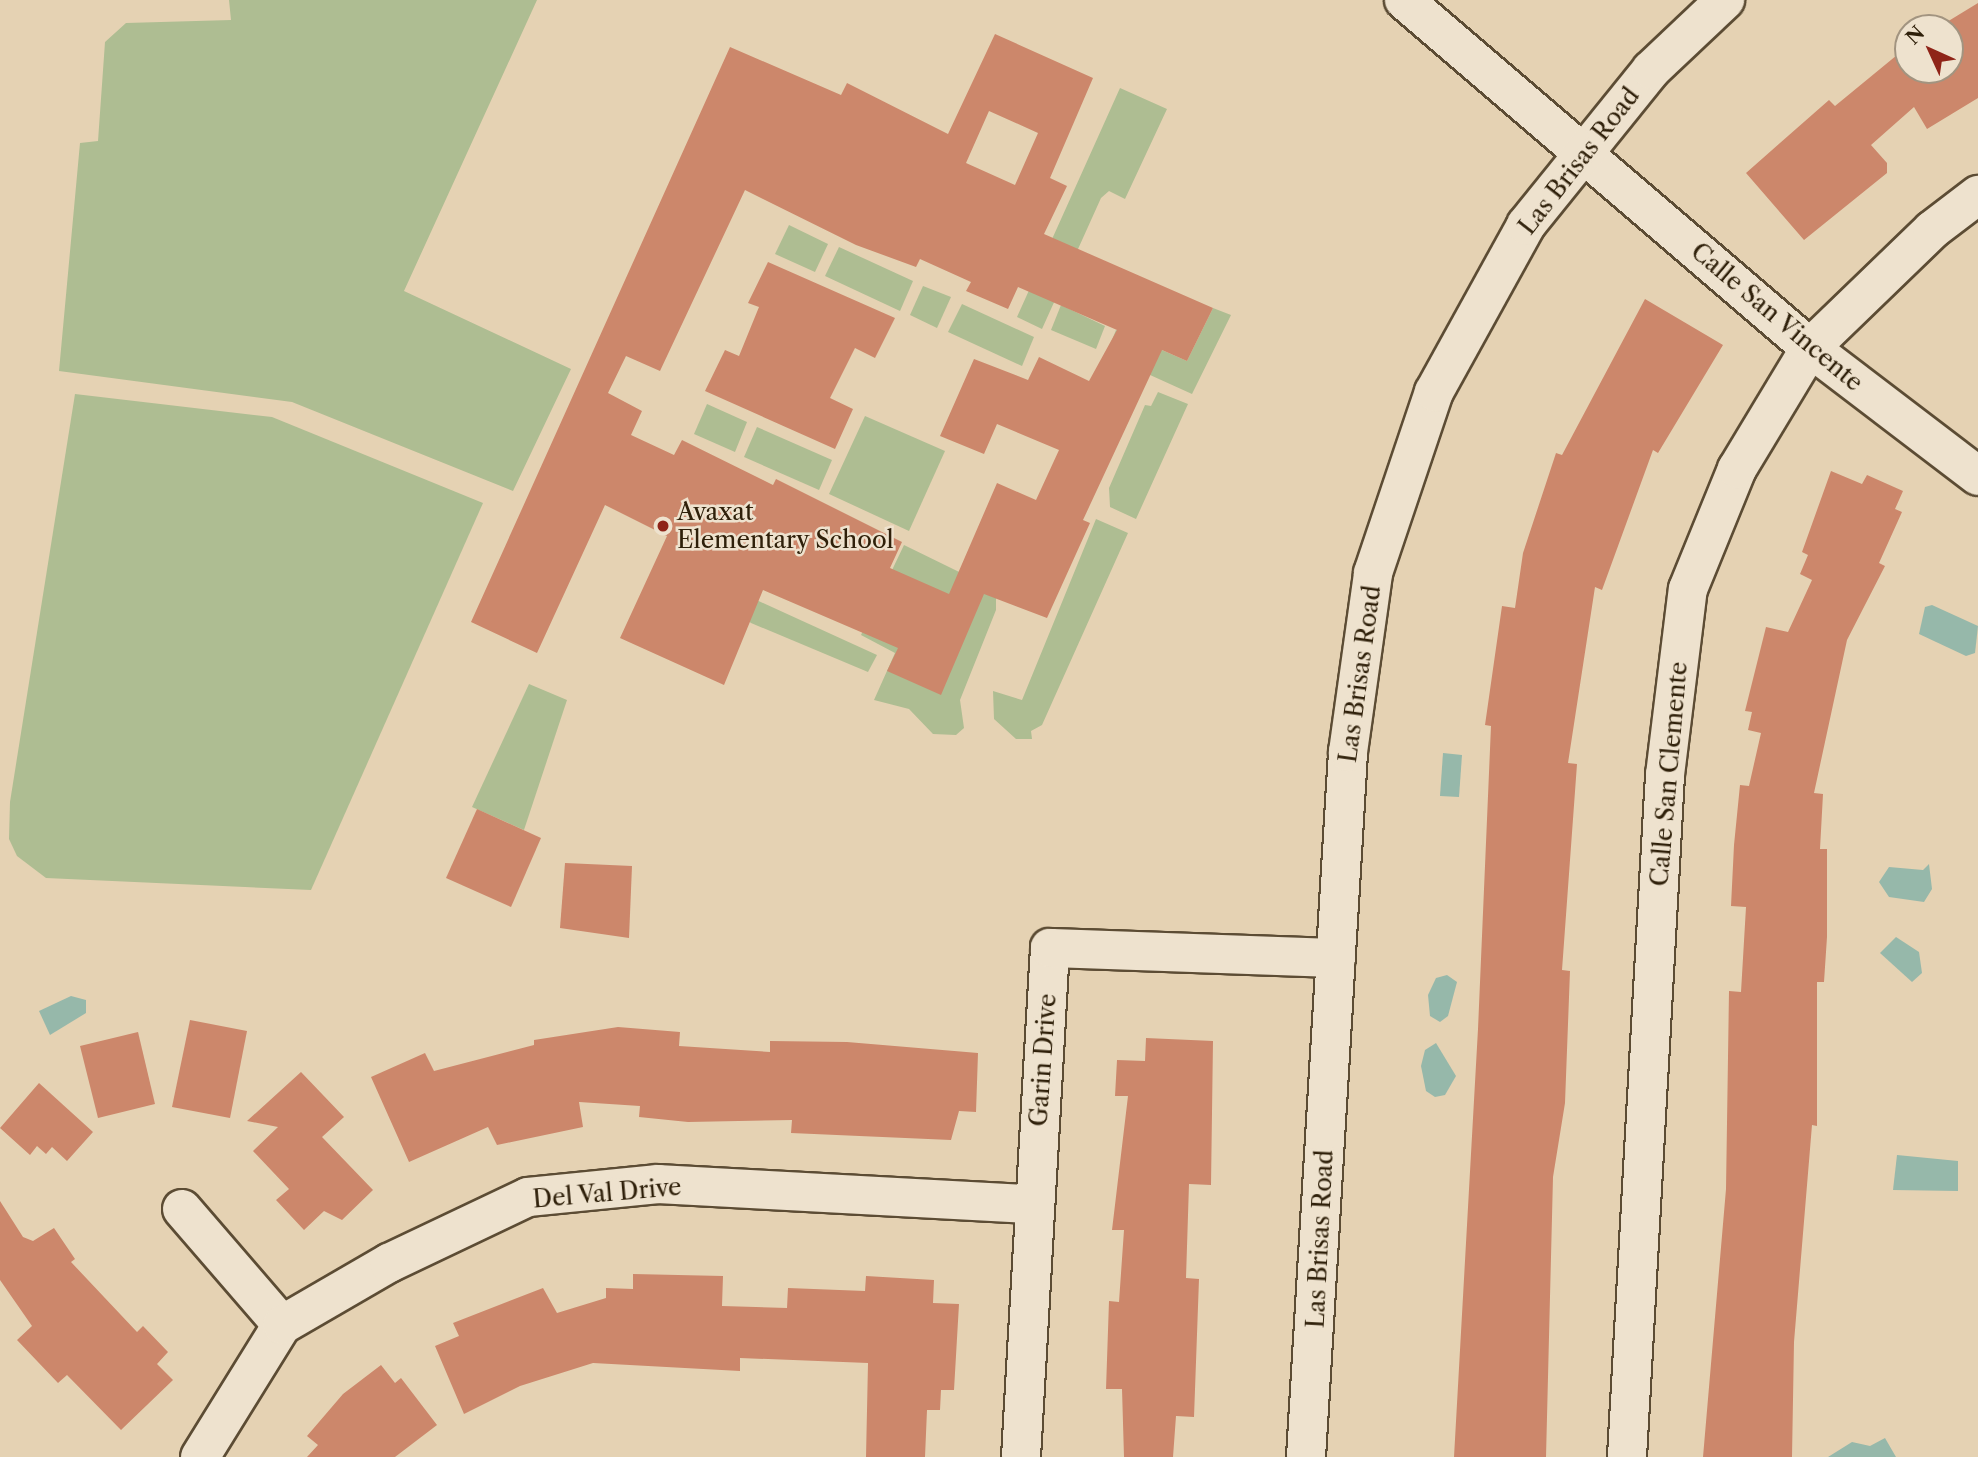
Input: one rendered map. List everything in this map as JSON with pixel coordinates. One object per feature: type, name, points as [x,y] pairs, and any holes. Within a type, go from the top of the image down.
[{"type":"street","name":"Calle San Vincente","points":[[1404,0],[1810,348],[1978,476]]},
{"type":"street","name":"Las Brisas Road","points":[[1306,1457],[1357,661],[1373,573],[1403,471],[1478,306],[1526,225],[1582,150],[1651,70],[1725,0]]},
{"type":"street","name":"Calle San Clemente","points":[[1627,1457],[1665,775],[1688,589],[1737,469],[1810,348],[1978,195]]},
{"type":"street","name":"Garin Drive","points":[[1021,1457],[1033,1204],[1050,948],[1336,958]]},
{"type":"street","name":"Del Val Drive","points":[[200,1457],[282,1325],[389,1263],[528,1197],[658,1184],[1033,1204]]},
{"type":"street","points":[[182,1209],[282,1325]]},
{"type":"shaded area","points":[[229,0],[537,0],[404,291],[571,369],[513,491],[292,402],[59,371],[80,143],[98,141],[105,42],[126,23],[231,20]]},
{"type":"shaded area","points":[[1120,88],[1167,109],[1125,199],[1109,191],[1101,198],[1042,329],[1017,317]]},
{"type":"shaded area","points":[[789,225],[828,244],[815,272],[775,254]]},
{"type":"shaded area","points":[[839,247],[913,281],[900,311],[825,276]]},
{"type":"shaded area","points":[[923,286],[951,297],[937,328],[910,315]]},
{"type":"shaded area","points":[[962,304],[1034,337],[1022,366],[948,332]]},
{"type":"shaded area","points":[[1061,305],[1105,326],[1096,349],[1051,330]]},
{"type":"shaded area","points":[[1213,308],[1231,315],[1192,394],[1106,355],[1116,330],[1187,361]]},
{"type":"shaded area","points":[[1158,392],[1188,404],[1136,519],[1110,507],[1109,488],[1145,405],[1151,406]]},
{"type":"shaded area","points":[[75,394],[272,417],[483,503],[311,890],[46,878],[17,856],[9,839],[10,802]]},
{"type":"shaded area","points":[[707,404],[747,422],[735,452],[694,434]]},
{"type":"shaded area","points":[[865,416],[945,451],[909,531],[829,494]]},
{"type":"shaded area","points":[[757,427],[832,460],[819,490],[744,457]]},
{"type":"shaded area","points":[[1096,519],[1128,533],[1042,725],[1031,731],[1032,739],[1016,739],[994,719],[993,691],[1022,700]]},
{"type":"shaded area","points":[[904,545],[996,590],[996,610],[960,700],[964,728],[956,735],[933,734],[909,709],[874,700],[895,653],[861,635]]},
{"type":"shaded area","points":[[686,568],[877,655],[868,672],[751,623]]},
{"type":"shaded area","points":[[1932,605],[1978,626],[1975,653],[1966,656],[1919,634],[1925,607]]},
{"type":"shaded area","points":[[529,684],[567,700],[524,830],[472,807]]},
{"type":"shaded area","points":[[1443,753],[1462,755],[1459,797],[1440,796]]},
{"type":"shaded area","points":[[1929,864],[1932,889],[1924,902],[1889,897],[1879,882],[1889,867],[1923,870]]},
{"type":"shaded area","points":[[1896,937],[1919,952],[1922,973],[1912,982],[1880,953]]},
{"type":"shaded area","points":[[1447,975],[1457,982],[1448,1016],[1440,1022],[1430,1016],[1428,995],[1436,978]]},
{"type":"shaded area","points":[[71,996],[86,1000],[86,1013],[50,1035],[39,1011]]},
{"type":"shaded area","points":[[1436,1043],[1456,1076],[1445,1095],[1435,1097],[1426,1091],[1421,1066],[1425,1050]]},
{"type":"shaded area","points":[[1897,1155],[1958,1161],[1958,1191],[1893,1190]]},
{"type":"shaded area","points":[[1885,1438],[1896,1457],[1828,1457],[1852,1442],[1870,1446]]},
{"type":"building","points":[[1978,3],[1978,98],[1927,129],[1914,107],[1871,145],[1887,163],[1887,173],[1804,240],[1746,173],[1829,100],[1835,106],[1894,58],[1894,84],[1964,84],[1964,14],[1960,14]]},
{"type":"building","points":[[995,34],[1093,78],[1050,178],[1067,186],[1044,234],[1213,308],[1187,361],[1162,350],[1083,520],[1090,523],[1047,618],[984,594],[941,695],[887,671],[898,648],[763,590],[724,685],[620,638],[667,536],[605,505],[537,653],[471,622],[730,47],[841,95],[847,83],[948,134]],"holes":[[[989,111],[1038,133],[1015,185],[966,163]],[[745,190],[856,245],[916,267],[920,259],[971,282],[966,291],[1008,309],[1018,287],[1117,330],[1089,381],[1039,357],[1028,380],[974,359],[940,436],[984,454],[997,424],[1059,450],[1036,500],[997,483],[949,594],[890,568],[902,542],[776,479],[773,485],[682,440],[674,455],[631,435],[642,411],[608,393],[626,356],[660,371]]]},
{"type":"building","points":[[768,262],[895,318],[875,358],[855,348],[830,398],[853,409],[835,449],[705,391],[725,350],[739,356],[759,307],[748,303]]},
{"type":"building","points":[[1645,299],[1723,345],[1658,453],[1653,450],[1602,590],[1595,587],[1568,763],[1577,764],[1562,970],[1570,971],[1565,1103],[1553,1177],[1546,1457],[1454,1457],[1478,1029],[1491,726],[1485,725],[1502,606],[1515,608],[1523,553],[1556,453],[1562,455]]},
{"type":"building","points":[[1831,471],[1862,484],[1867,475],[1903,491],[1895,509],[1902,512],[1879,563],[1885,566],[1847,640],[1814,793],[1823,794],[1820,849],[1827,849],[1827,937],[1824,982],[1817,982],[1817,1126],[1812,1125],[1794,1342],[1792,1457],[1703,1457],[1726,1189],[1729,991],[1741,992],[1746,907],[1731,906],[1734,845],[1740,785],[1749,786],[1761,733],[1748,730],[1752,712],[1745,711],[1766,627],[1788,632],[1812,580],[1800,574],[1808,555],[1802,552]]},
{"type":"building","points":[[477,809],[541,838],[511,907],[446,878]]},
{"type":"building","points":[[565,863],[632,866],[629,938],[560,928]]},
{"type":"building","points":[[190,1020],[247,1031],[230,1118],[172,1107]]},
{"type":"building","points":[[618,1027],[680,1032],[679,1046],[770,1052],[770,1041],[847,1042],[978,1053],[976,1112],[959,1111],[951,1140],[791,1133],[792,1120],[688,1122],[639,1117],[640,1106],[579,1102],[583,1127],[497,1145],[488,1127],[409,1162],[371,1077],[425,1053],[434,1071],[534,1045],[534,1040]]},
{"type":"building","points":[[138,1032],[155,1104],[98,1118],[80,1046]]},
{"type":"building","points":[[1146,1038],[1213,1041],[1211,1185],[1189,1184],[1186,1278],[1199,1279],[1194,1417],[1176,1416],[1173,1457],[1124,1457],[1122,1389],[1106,1389],[1109,1301],[1119,1302],[1124,1230],[1112,1230],[1128,1096],[1115,1096],[1117,1060],[1145,1061]]},
{"type":"building","points":[[301,1072],[344,1117],[322,1137],[373,1190],[342,1220],[324,1211],[304,1230],[276,1200],[289,1189],[253,1151],[278,1127],[247,1121]]},
{"type":"building","points":[[39,1083],[93,1132],[67,1161],[52,1147],[46,1154],[37,1146],[30,1155],[0,1128]]},
{"type":"building","points":[[0,1201],[23,1237],[33,1241],[54,1228],[75,1259],[71,1262],[137,1332],[143,1326],[168,1352],[157,1364],[173,1380],[121,1430],[67,1375],[58,1383],[17,1340],[32,1326],[0,1280]]},
{"type":"building","points":[[633,1274],[723,1276],[722,1306],[787,1308],[788,1288],[865,1291],[866,1276],[934,1280],[933,1303],[959,1304],[954,1390],[941,1390],[940,1410],[927,1410],[925,1457],[866,1457],[868,1363],[740,1358],[740,1371],[593,1363],[520,1386],[464,1414],[435,1346],[459,1336],[453,1323],[543,1288],[557,1313],[606,1298],[606,1288],[633,1289]]},
{"type":"building","points":[[381,1365],[395,1383],[401,1378],[437,1425],[395,1457],[307,1457],[318,1445],[307,1436],[343,1394]]},
{"type":"place","name":"Avaxat Elementary School","points":[[663,526]]}]
